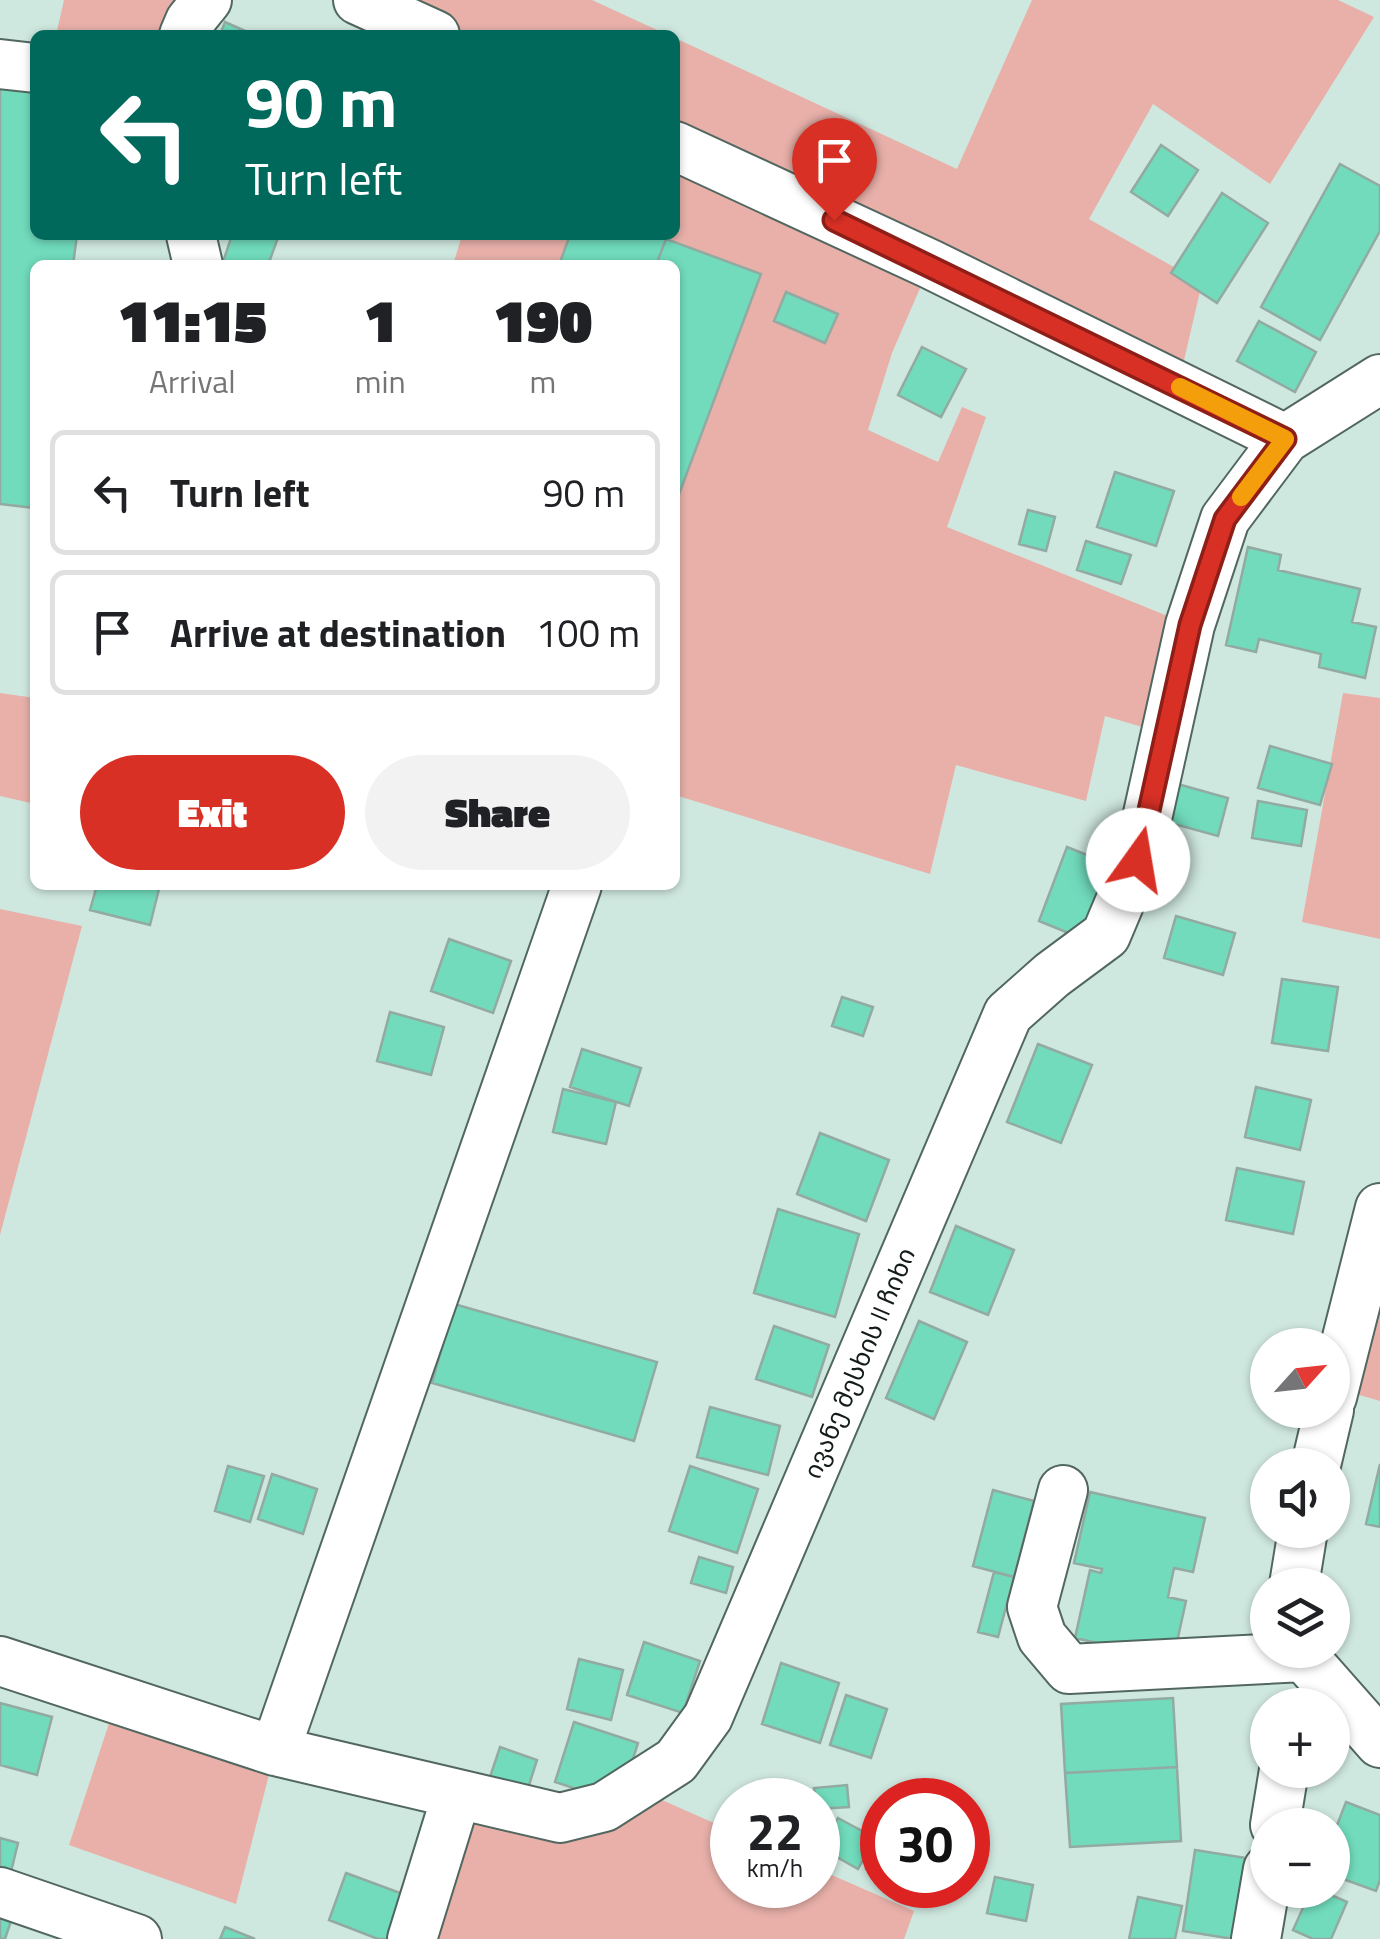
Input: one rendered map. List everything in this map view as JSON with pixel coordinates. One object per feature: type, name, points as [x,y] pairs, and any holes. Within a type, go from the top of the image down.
[{"type":"street","points":[[186,30],[206,0]]},
{"type":"street","points":[[358,0],[424,30]]},
{"type":"street","points":[[0,64],[30,67]]},
{"type":"street","points":[[680,148],[930,264],[1285,439]]},
{"type":"street","name":"ივანე მესხის II ჩიხი","points":[[0,1661],[275,1751],[560,1818],[604,1808],[676,1760],[708,1717],[1008,1014],[1106,935],[1138,860],[1190,625],[1225,519],[1285,439],[1380,378]]},
{"type":"street","points":[[275,1751],[576,890]]},
{"type":"street","points":[[1350,1328],[1380,1208]]},
{"type":"street","points":[[1062,1490],[1032,1607],[1042,1638],[1069,1669],[1250,1657]]},
{"type":"street","points":[[1315,1668],[1380,1743]]},
{"type":"street","points":[[412,1939],[456,1794]]},
{"type":"street","points":[[0,1892],[137,1939]]},
{"type":"street","points":[[1256,1939],[1261,1908]]},
{"type":"shaded area","points":[[64,0],[207,0],[187,30],[57,30]]},
{"type":"shaded area","points":[[358,0],[592,0],[657,30],[424,30]]},
{"type":"shaded area","points":[[1032,0],[1338,0],[1374,17],[1270,184],[1153,104],[1089,219],[1202,283],[1178,386],[930,265],[892,353],[868,430],[938,462],[962,407],[986,417],[947,527],[1190,625],[1166,734],[1105,716],[1086,801],[956,765],[930,874],[680,797],[680,260],[454,260],[460,240],[680,240],[680,40],[957,169]]},
{"type":"shaded area","points":[[0,693],[30,697],[30,803],[0,796]]},
{"type":"shaded area","points":[[1343,693],[1380,698],[1380,939],[1302,922]]},
{"type":"shaded area","points":[[0,909],[82,926],[0,1235]]},
{"type":"shaded area","points":[[1380,1208],[1380,1401],[1350,1392],[1350,1328]]},
{"type":"shaded area","points":[[117,1699],[275,1751],[236,1904],[69,1845]]},
{"type":"shaded area","points":[[635,1788],[710,1821],[710,1908],[840,1908],[840,1879],[860,1887],[860,1908],[914,1911],[904,1939],[412,1939],[457,1794],[560,1818]]},
{"type":"building","points":[[225,22],[243,30],[222,30]]},
{"type":"building","points":[[0,83],[30,86],[30,240],[76,240],[74,260],[30,260],[30,507],[0,504]]},
{"type":"building","points":[[1161,145],[1198,170],[1168,216],[1131,192]]},
{"type":"building","points":[[1340,164],[1380,186],[1380,231],[1320,340],[1261,307]]},
{"type":"building","points":[[1222,193],[1268,223],[1217,303],[1171,273]]},
{"type":"building","points":[[230,240],[277,240],[270,260],[224,260]]},
{"type":"building","points":[[568,240],[666,240],[658,260],[561,260]]},
{"type":"building","points":[[669,240],[761,274],[680,492],[680,260],[658,260]]},
{"type":"building","points":[[786,292],[838,314],[825,343],[774,321]]},
{"type":"building","points":[[1259,321],[1316,352],[1295,392],[1237,361]]},
{"type":"building","points":[[922,347],[966,369],[941,417],[898,395]]},
{"type":"building","points":[[1115,472],[1174,491],[1156,546],[1097,527]]},
{"type":"building","points":[[1028,510],[1055,517],[1046,551],[1019,544]]},
{"type":"building","points":[[1086,541],[1131,555],[1121,584],[1077,570]]},
{"type":"building","points":[[1248,547],[1281,555],[1278,570],[1360,589],[1352,622],[1376,627],[1365,678],[1319,667],[1321,654],[1259,639],[1256,652],[1226,645]]},
{"type":"building","points":[[1270,746],[1332,764],[1320,805],[1258,788]]},
{"type":"building","points":[[1174,783],[1228,798],[1218,836],[1163,821]]},
{"type":"building","points":[[1258,801],[1307,810],[1301,846],[1252,838]]},
{"type":"building","points":[[1067,847],[1122,869],[1093,943],[1039,921]]},
{"type":"building","points":[[96,890],[159,890],[150,925],[90,910]]},
{"type":"building","points":[[1176,916],[1235,933],[1223,975],[1164,958]]},
{"type":"building","points":[[449,939],[511,961],[493,1013],[431,991]]},
{"type":"building","points":[[1282,979],[1338,987],[1328,1051],[1272,1043]]},
{"type":"building","points":[[842,997],[873,1007],[863,1036],[832,1026]]},
{"type":"building","points":[[390,1012],[444,1027],[431,1075],[377,1061]]},
{"type":"building","points":[[1038,1044],[1092,1065],[1061,1143],[1007,1122]]},
{"type":"building","points":[[582,1049],[641,1068],[629,1106],[570,1087]]},
{"type":"building","points":[[1256,1087],[1311,1100],[1300,1150],[1245,1137]]},
{"type":"building","points":[[563,1089],[616,1102],[606,1144],[553,1132]]},
{"type":"building","points":[[820,1133],[889,1160],[866,1221],[797,1194]]},
{"type":"building","points":[[1237,1168],[1304,1182],[1293,1234],[1226,1220]]},
{"type":"building","points":[[778,1209],[859,1234],[835,1317],[754,1293]]},
{"type":"building","points":[[956,1226],[1014,1250],[988,1315],[930,1292]]},
{"type":"building","points":[[454,1304],[657,1362],[634,1441],[432,1383]]},
{"type":"building","points":[[919,1321],[967,1342],[934,1419],[886,1398]]},
{"type":"building","points":[[774,1326],[829,1345],[812,1397],[756,1379]]},
{"type":"building","points":[[710,1407],[780,1426],[768,1475],[697,1457]]},
{"type":"building","points":[[1380,1464],[1380,1527],[1366,1524]]},
{"type":"building","points":[[228,1466],[264,1476],[250,1522],[215,1511]]},
{"type":"building","points":[[690,1466],[758,1489],[737,1553],[669,1531]]},
{"type":"building","points":[[272,1474],[317,1489],[303,1534],[258,1519]]},
{"type":"building","points":[[993,1490],[1034,1501],[1014,1577],[973,1566]]},
{"type":"building","points":[[1090,1492],[1205,1518],[1193,1572],[1174,1568],[1168,1597],[1186,1601],[1173,1660],[1075,1638],[1090,1570],[1101,1573],[1102,1569],[1074,1563]]},
{"type":"building","points":[[699,1557],[733,1567],[726,1593],[691,1583]]},
{"type":"building","points":[[994,1572],[1014,1577],[998,1637],[978,1632]]},
{"type":"building","points":[[644,1642],[700,1661],[683,1713],[627,1695]]},
{"type":"building","points":[[579,1659],[623,1670],[611,1720],[567,1709]]},
{"type":"building","points":[[781,1663],[839,1683],[820,1743],[762,1724]]},
{"type":"building","points":[[846,1695],[887,1709],[871,1758],[830,1745]]},
{"type":"building","points":[[1173,1698],[1177,1767],[1065,1773],[1061,1704]]},
{"type":"building","points":[[0,1703],[52,1717],[37,1775],[0,1765]]},
{"type":"building","points":[[574,1722],[638,1743],[619,1803],[555,1782]]},
{"type":"building","points":[[500,1747],[537,1760],[524,1801],[486,1789]]},
{"type":"building","points":[[1177,1767],[1181,1841],[1070,1847],[1065,1773]]},
{"type":"building","points":[[847,1785],[849,1807],[840,1808],[840,1786]]},
{"type":"building","points":[[1346,1802],[1380,1815],[1380,1880],[1376,1891],[1350,1882],[1350,1808],[1344,1808]]},
{"type":"building","points":[[840,1819],[860,1830],[858,1869],[840,1859]]},
{"type":"building","points":[[0,1838],[18,1843],[8,1884],[0,1882]]},
{"type":"building","points":[[1195,1850],[1246,1858],[1233,1939],[1183,1931]]},
{"type":"building","points":[[346,1873],[411,1897],[395,1939],[378,1939],[329,1920]]},
{"type":"building","points":[[995,1877],[1033,1885],[1026,1921],[987,1913]]},
{"type":"building","points":[[1138,1897],[1182,1906],[1175,1939],[1129,1939]]},
{"type":"building","points":[[1303,1908],[1344,1908],[1331,1939],[1313,1939],[1293,1930]]},
{"type":"building","points":[[0,1917],[11,1921],[5,1939],[0,1939]]},
{"type":"building","points":[[225,1927],[255,1939],[220,1939]]},
{"type":"slow traffic","points":[[1180,387],[1285,439],[1241,497]]},
{"type":"route","points":[[834,220],[1285,439],[1225,519],[1190,625],[1138,860]]}]
